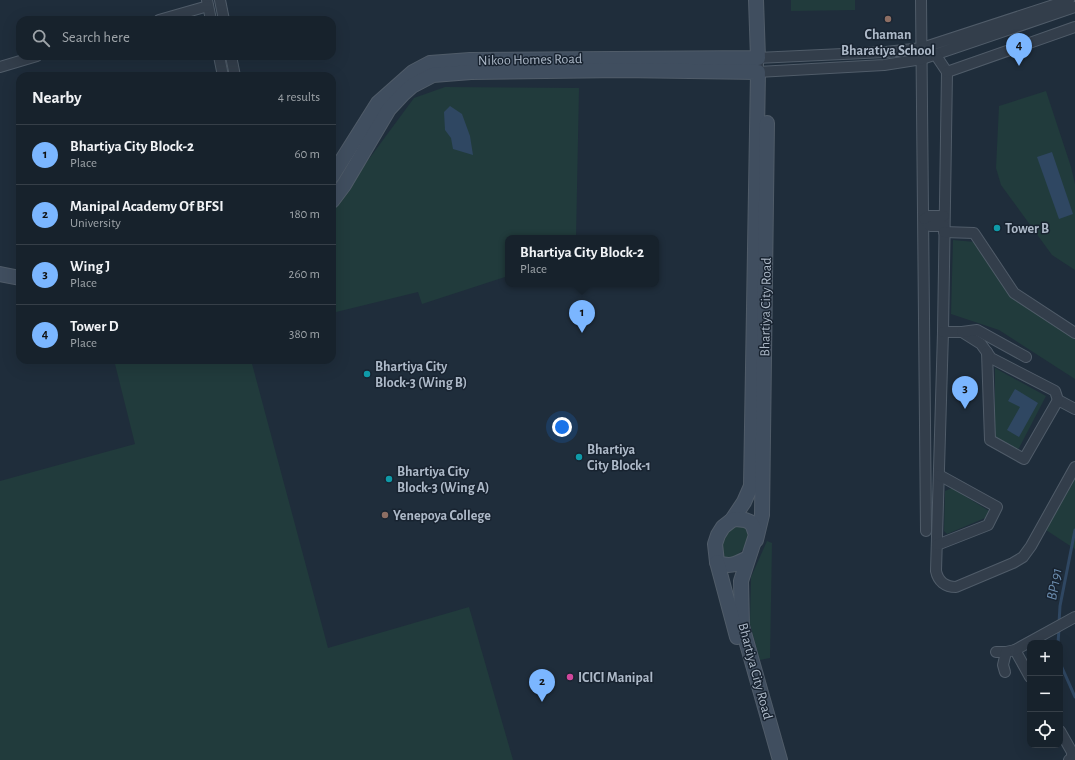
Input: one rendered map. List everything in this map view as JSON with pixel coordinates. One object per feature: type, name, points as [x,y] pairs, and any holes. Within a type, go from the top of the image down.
[{"type":"street","points":[[220,0],[223,16]]},
{"type":"street","points":[[756,0],[763,65]]},
{"type":"street","points":[[763,65],[764,0]]},
{"type":"street","points":[[921,0],[926,531]]},
{"type":"street","points":[[170,16],[207,3],[210,16]]},
{"type":"street","points":[[763,65],[922,48],[1073,7]]},
{"type":"street","points":[[763,65],[884,65],[922,58],[1073,7]]},
{"type":"street","points":[[947,72],[1075,28]]},
{"type":"street","points":[[935,54],[947,72],[943,332],[937,545],[937,575],[943,583],[951,587],[956,587],[1018,560],[1031,546],[1075,467]]},
{"type":"street","name":"Nikoo Homes Road","points":[[336,170],[378,103],[413,72],[430,63],[470,60],[620,58],[763,65]]},
{"type":"street","points":[[0,67],[24,60]]},
{"type":"street","points":[[220,60],[222,72]]},
{"type":"street","points":[[232,60],[234,72]]},
{"type":"street","name":"Nikoo Homes Road","points":[[336,196],[344,185],[389,109],[412,86],[433,75],[471,72],[763,65]]},
{"type":"street","name":"Bhartiya City Road","points":[[763,65],[751,486],[744,502],[732,520],[721,531],[715,544],[717,562],[749,680],[773,760]]},
{"type":"street","name":"Bhartiya City Road","points":[[763,65],[762,514],[756,540],[748,558],[741,581],[742,626],[780,760]]},
{"type":"street","points":[[924,219],[930,226],[944,225],[974,233],[1014,293],[1075,333]]},
{"type":"street","points":[[0,274],[16,277]]},
{"type":"street","points":[[943,332],[978,330],[1026,357]]},
{"type":"street","points":[[962,332],[981,344],[992,358],[1055,391],[1058,400],[1075,409]]},
{"type":"street","points":[[987,352],[990,440],[1024,459],[1058,400]]},
{"type":"street","points":[[937,545],[988,525],[997,507],[939,475]]},
{"type":"street","points":[[732,520],[741,519],[750,522],[755,530],[756,540]]},
{"type":"street","points":[[717,562],[724,565],[732,565],[748,558]]},
{"type":"street","points":[[1006,651],[1075,617]]},
{"type":"street","points":[[1004,672],[1003,665],[1006,651]]},
{"type":"street","points":[[1006,651],[1029,676]]},
{"type":"street","points":[[1063,736],[1072,752],[1072,758],[1069,760]]},
{"type":"green space","points":[[791,0],[855,0],[855,10],[791,11]]},
{"type":"green space","points":[[445,87],[579,88],[576,235],[505,235],[505,277],[422,304],[418,292],[336,312],[336,204],[414,98]]},
{"type":"green space","points":[[1046,91],[1071,167],[1075,184],[1075,270],[1052,255],[1001,185],[996,168],[999,106]]},
{"type":"green space","points":[[953,240],[975,242],[1009,295],[1075,339],[1075,379],[999,330],[951,314]]},
{"type":"green space","points":[[115,364],[252,364],[328,648],[469,607],[513,760],[0,760],[0,481],[135,444]]},
{"type":"green space","points":[[995,368],[1046,396],[1018,450],[995,439]]},
{"type":"green space","points":[[1075,476],[1075,549],[1046,530]]},
{"type":"green space","points":[[952,488],[989,511],[985,518],[947,534],[944,531],[945,491]]},
{"type":"green space","points":[[737,523],[749,527],[746,546],[732,559],[723,558],[721,546],[722,538]]},
{"type":"green space","points":[[767,541],[772,543],[770,658],[760,660],[750,624],[751,577]]},
{"type":"water","points":[[450,106],[462,114],[470,136],[473,155],[453,149],[451,138],[445,130],[444,112]]},
{"type":"water","points":[[1052,152],[1073,214],[1059,219],[1037,157]]},
{"type":"water","points":[[1015,389],[1038,403],[1019,437],[1007,430],[1020,407],[1008,401]]},
{"type":"waterway","name":"BP191","points":[[1059,623],[1060,606],[1075,530]]},
{"type":"waterway","name":"BP191","points":[[1058,640],[1059,629]]},
{"type":"waterway","name":"BP191","points":[[1063,670],[1075,697]]},
{"type":"place","name":"Chaman Bharatiya School","points":[[888,19]]},
{"type":"place","name":"Tower D","points":[[1019,66]]},
{"type":"place","name":"Tower B","points":[[997,228]]},
{"type":"place","name":"Bhartiya City Block-2","points":[[582,333]]},
{"type":"place","name":"Bhartiya City Block-3 (Wing B)","points":[[367,374]]},
{"type":"place","name":"Wing J","points":[[965,409]]},
{"type":"place","name":"Bhartiya City Block-1","points":[[579,457]]},
{"type":"place","name":"Bhartiya City Block-3 (Wing A)","points":[[389,479]]},
{"type":"place","name":"Yenepoya College","points":[[385,515]]},
{"type":"place","name":"ICICI Manipal","points":[[570,677]]},
{"type":"place","name":"Manipal Academy Of BFSI","points":[[542,702]]}]
